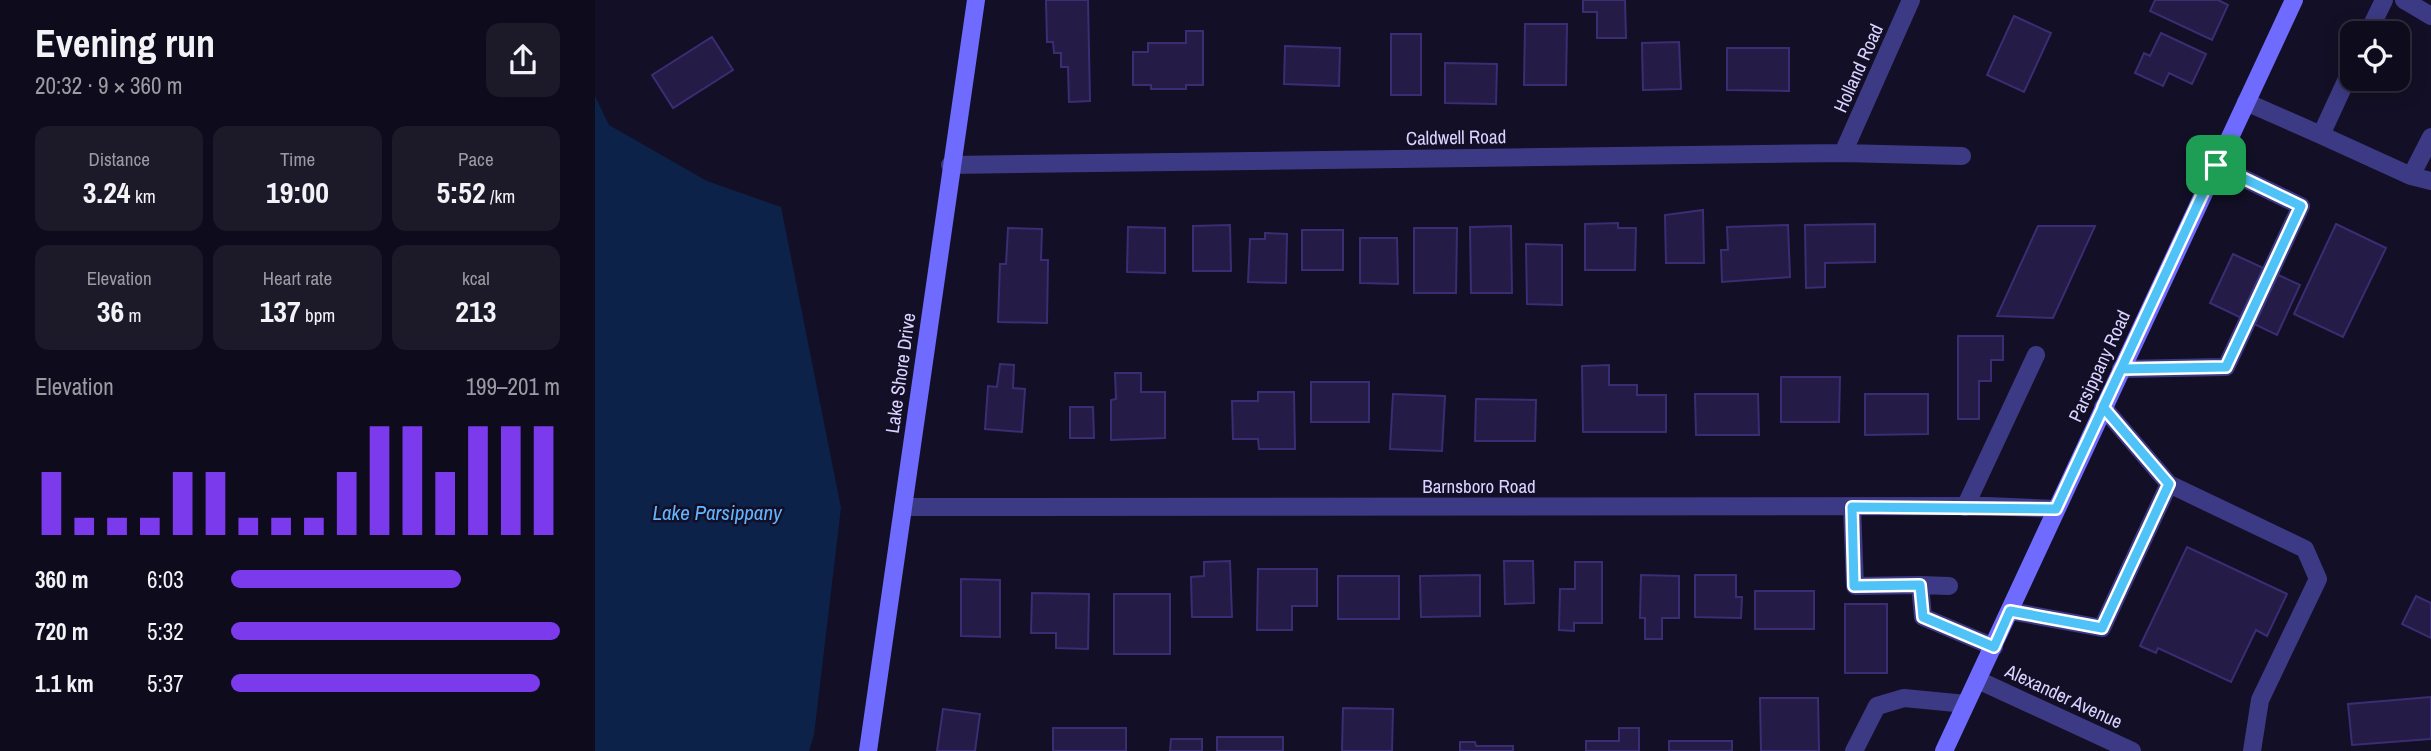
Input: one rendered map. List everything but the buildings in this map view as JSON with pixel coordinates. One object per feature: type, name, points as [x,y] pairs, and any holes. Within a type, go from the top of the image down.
[{"type":"main road","name":"Lake Shore Drive","points":[[868,751],[950,165],[976,0]]},
{"type":"main road","name":"Parsippany Road","points":[[1944,751],[2294,0]]},
{"type":"street","name":"Holland Road","points":[[1843,153],[1911,0]]},
{"type":"street","points":[[2374,21],[2384,0]]},
{"type":"street","points":[[2404,0],[2431,16]]},
{"type":"street","points":[[2321,135],[2341,91]]},
{"type":"street","points":[[2246,102],[2411,176],[2431,181]]},
{"type":"street","points":[[2411,176],[2431,137]]},
{"type":"street","name":"Caldwell Road","points":[[950,165],[1843,153],[1962,156]]},
{"type":"street","points":[[2121,369],[2226,367],[2301,206],[2216,165]]},
{"type":"street","points":[[1965,507],[2036,355]]},
{"type":"street","points":[[2103,407],[2169,484],[2305,549],[2318,579],[2260,701],[2252,751]]},
{"type":"street","points":[[2010,611],[2102,628],[2169,484]]},
{"type":"street","name":"Barnsboro Road","points":[[903,507],[2056,509]]},
{"type":"street","points":[[1852,507],[1854,586],[1949,586]]},
{"type":"street","points":[[1920,585],[1923,617],[1994,647]]},
{"type":"street","name":"Alexander Avenue","points":[[1979,680],[2132,751]]},
{"type":"street","points":[[1854,751],[1877,706],[1904,698],[1966,704]]},
{"type":"water","name":"Lake Parsippany","points":[[595,96],[609,125],[707,181],[781,207],[841,508],[814,735],[809,751],[595,751]]},
{"type":"route","points":[[2216,165],[2103,407],[2056,509],[1987,506],[1852,507],[1854,586],[1920,585],[1923,617],[1994,647],[2010,611],[2102,628],[2169,484],[2103,407],[2121,369],[2226,367],[2301,206],[2216,165]]}]
